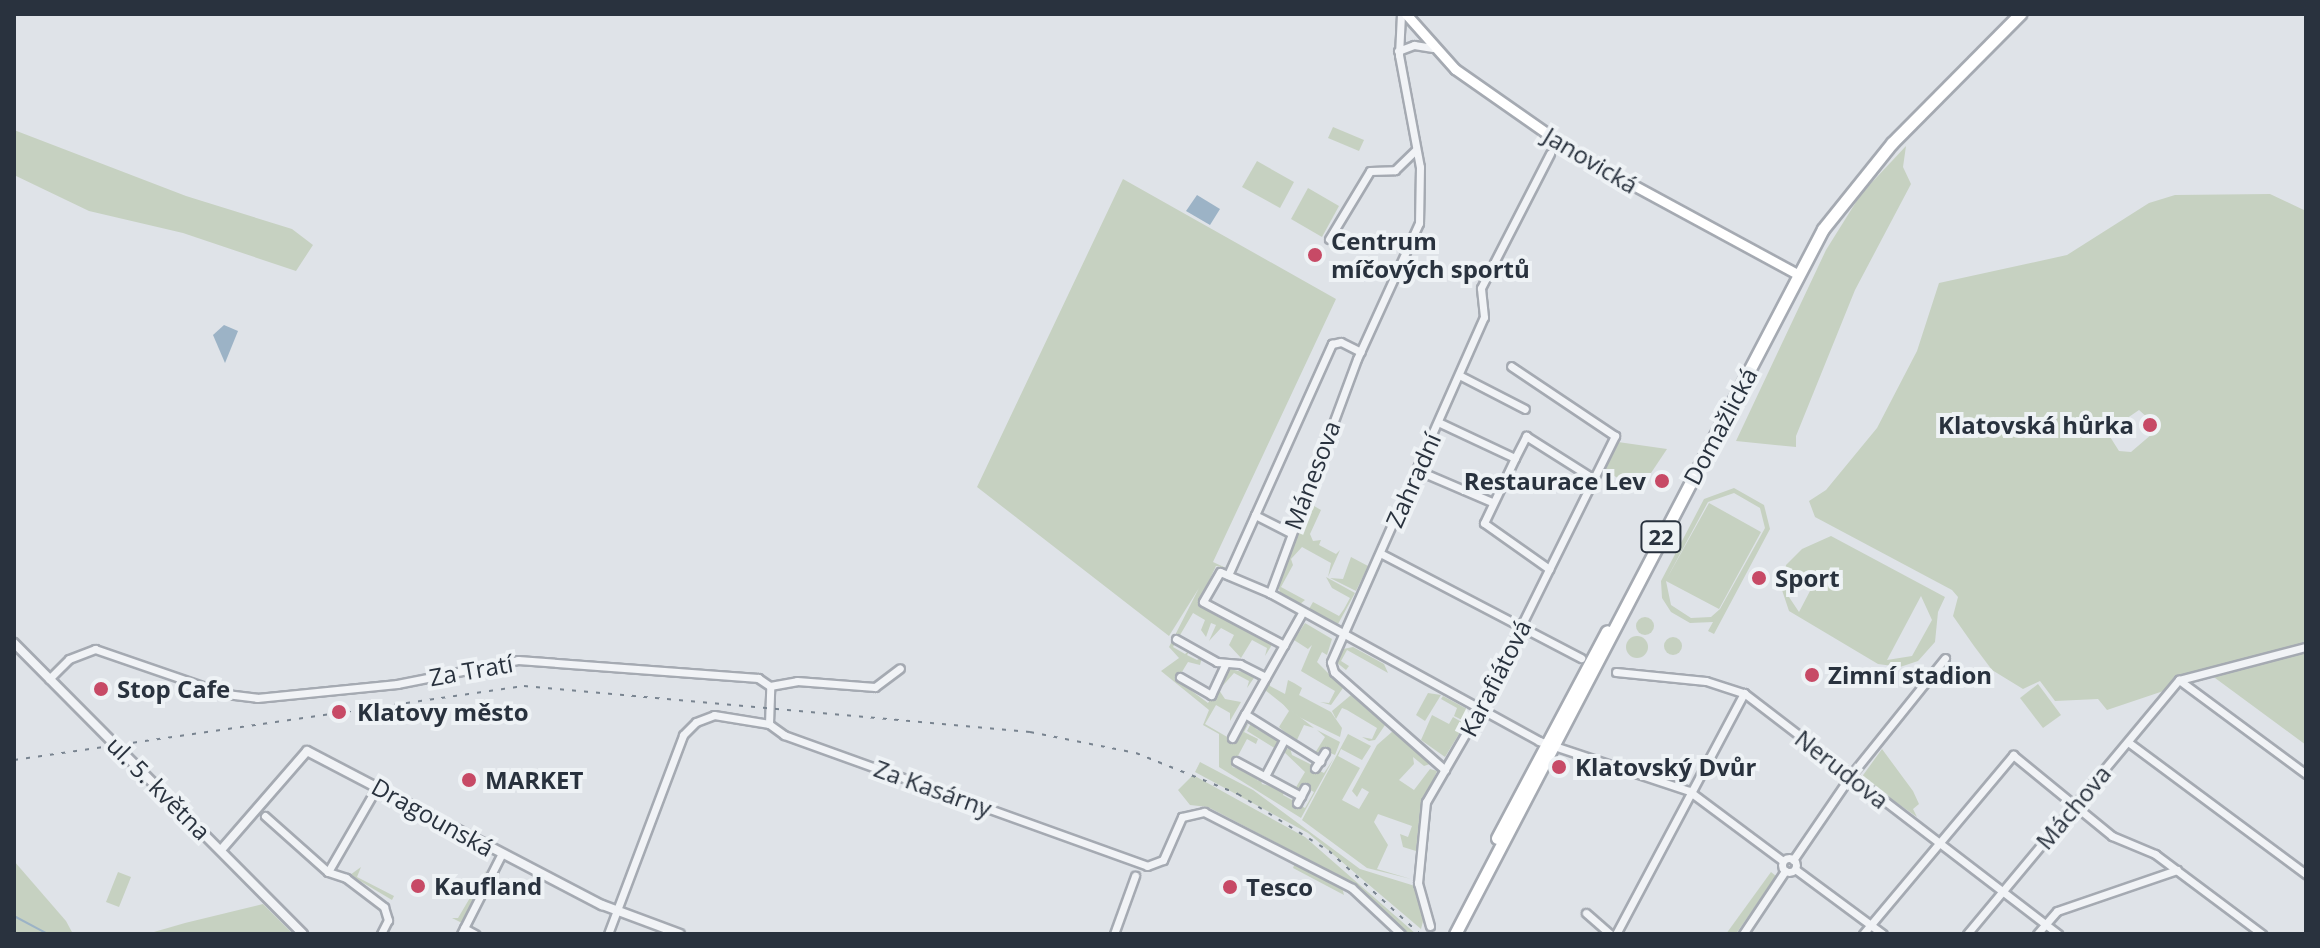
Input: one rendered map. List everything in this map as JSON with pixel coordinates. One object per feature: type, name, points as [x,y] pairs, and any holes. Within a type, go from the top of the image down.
[{"type":"main road","name":"Janovická","points":[[1403,14],[1433,48],[1578,155],[1799,275]]},
{"type":"main road","name":"22","points":[[1799,275],[1832,215],[1866,172],[2020,14]]},
{"type":"main road","name":"Domažlická","points":[[1452,934],[1799,275]]},
{"type":"street","name":"Mánesova","points":[[1270,593],[1290,533],[1361,352],[1419,223],[1416,150],[1398,51],[1403,14]]},
{"type":"street","points":[[1398,51],[1414,45],[1433,48]]},
{"type":"street","points":[[1329,239],[1370,171],[1395,170],[1416,150]]},
{"type":"street","name":"Zahradní","points":[[1445,770],[1331,669],[1341,636],[1485,314],[1481,288],[1550,154]]},
{"type":"street","points":[[1228,575],[1332,344],[1341,342],[1361,352]]},
{"type":"street","name":"Karafiátová","points":[[1430,926],[1418,883],[1422,815],[1480,709],[1615,436],[1511,366]]},
{"type":"street","points":[[1459,375],[1525,409]]},
{"type":"street","points":[[1438,422],[1515,458]]},
{"type":"street","points":[[1549,569],[1485,525],[1492,502],[1515,458],[1522,434],[1594,479]]},
{"type":"street","points":[[1417,470],[1492,502]]},
{"type":"street","points":[[1255,515],[1290,533]]},
{"type":"street","points":[[1380,553],[1581,658]]},
{"type":"street","points":[[1284,645],[1204,604],[1215,574],[1228,575],[1270,593],[1341,636],[1549,746],[1689,791],[1783,861],[1785,871],[1743,934]]},
{"type":"street","points":[[1232,738],[1302,613]]},
{"type":"street","points":[[1176,639],[1225,665],[1240,664],[1266,677]]},
{"type":"street","name":"ul. 5. května","points":[[14,643],[303,934]]},
{"type":"street","points":[[2179,680],[2306,647]]},
{"type":"street","name":"Za Tratí","points":[[49,679],[69,659],[95,649],[243,697],[371,687],[507,661],[758,678],[770,686],[797,681],[875,687],[900,668]]},
{"type":"street","points":[[1883,934],[1795,869],[1793,860],[1851,775],[1945,658]]},
{"type":"street","points":[[1180,677],[1211,695],[1225,665]]},
{"type":"street","name":"Nerudova","points":[[1616,672],[1706,681],[1744,693],[2058,934]]},
{"type":"street","points":[[2179,680],[2306,774]]},
{"type":"street","name":"Máchova","points":[[1967,934],[2179,680]]},
{"type":"street","points":[[769,724],[770,686]]},
{"type":"street","points":[[1586,913],[1613,934],[1744,693]]},
{"type":"street","points":[[1245,714],[1318,764],[1325,752]]},
{"type":"street","name":"Za Kasárny","points":[[618,912],[683,735],[699,719],[723,715],[769,724],[784,735],[1144,865],[1163,860],[1182,817],[1204,812],[1352,888],[1401,934]]},
{"type":"street","points":[[1265,776],[1284,740]]},
{"type":"street","points":[[2128,742],[2306,874]]},
{"type":"street","name":"Dragounská","points":[[221,850],[303,752],[618,912],[680,934]]},
{"type":"street","points":[[1863,934],[2010,755],[2112,836],[2177,870],[2257,933]]},
{"type":"street","points":[[1236,761],[1301,796]]},
{"type":"street","points":[[328,872],[377,787]]},
{"type":"street","points":[[265,816],[328,872],[384,907],[388,920],[381,934]]},
{"type":"street","points":[[475,934],[462,931],[501,855]]},
{"type":"street","points":[[1783,861],[1793,860]]},
{"type":"street","points":[[1785,871],[1795,869]]},
{"type":"street","points":[[2037,934],[2057,911],[2177,870]]},
{"type":"street","points":[[1114,934],[1135,876]]},
{"type":"street","points":[[608,934],[618,912]]},
{"type":"green space","points":[[1333,127],[1364,140],[1359,151],[1328,138]]},
{"type":"green space","points":[[14,130],[186,196],[292,229],[313,245],[296,271],[183,233],[89,211],[14,175]]},
{"type":"green space","points":[[1906,146],[1903,167],[1911,184],[1855,290],[1796,436],[1796,447],[1736,441],[1826,250],[1861,194]]},
{"type":"green space","points":[[1257,161],[1294,182],[1280,208],[1242,187]]},
{"type":"green space","points":[[1123,179],[1336,299],[1213,562],[1226,568],[1216,566],[1201,598],[1207,610],[1273,643],[1265,656],[1267,648],[1252,640],[1241,658],[1229,645],[1234,635],[1221,628],[1209,641],[1216,625],[1211,623],[1206,637],[1201,630],[1205,620],[1193,613],[1173,647],[1185,654],[1190,650],[1187,655],[1197,660],[1202,657],[1200,665],[1188,662],[1177,680],[1208,703],[1230,669],[1256,675],[1247,688],[1249,681],[1234,673],[1219,690],[1225,699],[1241,702],[1230,721],[1230,713],[1216,705],[1205,724],[1234,741],[1250,721],[1244,732],[1258,739],[1256,744],[1247,739],[1232,767],[1254,773],[1258,781],[1260,777],[1262,784],[1285,790],[1283,795],[1292,800],[1294,796],[1294,802],[1305,808],[1314,792],[1303,786],[1295,789],[1305,772],[1282,750],[1290,748],[1292,755],[1312,765],[1316,762],[1314,768],[1324,773],[1334,758],[1301,818],[1219,767],[1219,734],[1203,725],[1209,710],[1161,671],[1179,658],[1169,647],[1199,588],[1169,636],[977,487]]},
{"type":"green space","points":[[1308,188],[1339,206],[1322,237],[1291,219]]},
{"type":"green space","points":[[2270,194],[2306,211],[2306,745],[2211,675],[2107,710],[2098,699],[2055,701],[2040,681],[2023,689],[1992,670],[1974,646],[1953,616],[1958,597],[1952,590],[1815,517],[1809,501],[1826,490],[1877,428],[1917,351],[1939,283],[2067,255],[2149,203],[2175,195]],"holes":[[[2139,410],[2159,428],[2131,452],[2119,451],[2107,432]]]},
{"type":"green space","points":[[1618,442],[1667,449],[1639,491],[1603,469]]},
{"type":"green space","points":[[1734,488],[1764,505],[1770,529],[1714,634],[1708,631],[1713,622],[1690,623],[1671,612],[1662,598],[1661,581],[1704,499]],"holes":[[[1734,493],[1760,508],[1765,528],[1720,609],[1711,617],[1691,618],[1671,605],[1666,581],[1719,609],[1761,532],[1709,503],[1666,580],[1708,502]]]},
{"type":"green space","points":[[1315,498],[1314,506],[1321,510],[1310,534],[1313,541],[1321,540],[1319,545],[1336,554],[1340,550],[1328,577],[1331,563],[1302,547],[1291,559],[1293,565],[1281,587],[1305,600],[1299,605],[1281,595],[1277,583],[1304,520],[1300,518],[1307,500]]},
{"type":"green space","points":[[1831,536],[1945,597],[1938,612],[1935,642],[1918,661],[1900,667],[1878,664],[1789,611],[1782,590],[1786,565],[1802,549]],"holes":[[[1788,580],[1810,591],[1799,612],[1789,597]],[[1921,596],[1932,620],[1912,656],[1887,660]]]},
{"type":"green space","points":[[1351,557],[1368,566],[1356,591],[1330,578],[1343,579]]},
{"type":"green space","points":[[1326,577],[1355,593],[1338,624],[1309,609],[1313,602],[1339,616],[1350,598],[1332,588]]},
{"type":"green space","points":[[1645,617],[1654,626],[1645,635],[1636,626]]},
{"type":"green space","points":[[1305,623],[1332,639],[1327,655],[1322,652],[1317,662],[1343,688],[1331,705],[1320,702],[1329,703],[1335,691],[1301,671],[1312,645],[1308,649],[1294,640]]},
{"type":"green space","points":[[1637,636],[1645,639],[1648,647],[1645,655],[1637,658],[1629,655],[1626,647],[1629,639]]},
{"type":"green space","points":[[1669,637],[1677,637],[1682,646],[1680,653],[1669,655],[1664,650],[1664,642]]},
{"type":"green space","points":[[1353,647],[1384,664],[1388,673],[1347,650],[1341,661],[1349,666],[1346,670],[1336,662],[1343,649]]},
{"type":"green space","points":[[1270,680],[1270,686],[1285,694],[1288,680],[1302,688],[1299,695],[1331,712],[1342,728],[1340,737],[1299,717],[1265,690]]},
{"type":"green space","points":[[2038,684],[2061,715],[2043,728],[2020,698]]},
{"type":"green space","points":[[1428,693],[1441,695],[1425,721],[1416,715]]},
{"type":"green space","points":[[1351,695],[1385,725],[1375,740],[1362,737],[1372,739],[1377,728],[1347,710],[1342,708],[1336,719],[1332,711]]},
{"type":"green space","points":[[1443,696],[1467,709],[1466,722],[1454,716],[1457,708],[1441,699]]},
{"type":"green space","points":[[1282,703],[1314,728],[1304,725],[1296,742],[1279,727],[1289,711]]},
{"type":"green space","points":[[1432,715],[1449,724],[1453,717],[1465,724],[1445,757],[1421,740]]},
{"type":"green space","points":[[1252,721],[1256,729],[1280,739],[1276,749],[1247,731]]},
{"type":"green space","points":[[1317,730],[1340,742],[1335,755],[1323,750],[1315,753],[1325,737]]},
{"type":"green space","points":[[1393,731],[1430,764],[1424,766],[1413,757],[1414,764],[1399,780],[1414,790],[1430,769],[1437,771],[1420,811],[1416,851],[1403,847],[1400,834],[1408,837],[1412,826],[1378,814],[1374,822],[1388,845],[1377,869],[1411,879],[1367,868],[1302,820],[1348,734],[1371,746],[1362,760],[1341,749],[1338,756],[1360,768],[1342,800],[1359,809],[1369,792],[1362,788],[1357,797],[1352,791],[1377,745]]},
{"type":"green space","points":[[1882,749],[1913,791],[1919,804],[1913,809],[1917,817],[1861,778]]},
{"type":"green space","points":[[1200,762],[1253,790],[1360,869],[1415,886],[1424,917],[1421,929],[1308,833],[1195,772]]},
{"type":"green space","points":[[1193,775],[1305,837],[1416,934],[1408,934],[1353,883],[1208,807],[1190,805],[1178,790]]},
{"type":"green space","points":[[14,861],[66,921],[73,934],[14,934]]},
{"type":"green space","points":[[1295,863],[1342,887],[1344,895],[1293,868]]},
{"type":"green space","points":[[361,867],[357,877],[394,896],[392,900],[350,875]]},
{"type":"green space","points":[[487,869],[462,923],[452,918],[458,918]]},
{"type":"green space","points":[[118,872],[131,877],[119,907],[106,902]]},
{"type":"green space","points":[[1771,872],[1776,876],[1736,934],[1726,934]]},
{"type":"green space","points":[[263,904],[293,934],[147,934],[185,923]]},
{"type":"water","points":[[1197,195],[1220,209],[1210,225],[1186,211]]},
{"type":"water","points":[[224,325],[238,331],[225,363],[213,335]]},
{"type":"waterway","points":[[14,916],[48,934]]},
{"type":"railway","points":[[14,760],[524,686],[1030,732],[1136,753],[1238,794],[1329,851],[1420,934]]},
{"type":"place","name":"Centrum míčových sportů","points":[[1315,255]]},
{"type":"place","name":"Klatovská hůrka","points":[[2150,425]]},
{"type":"place","name":"Restaurace Lev","points":[[1662,481]]},
{"type":"place","name":"Sport","points":[[1759,578]]},
{"type":"place","name":"Zimní stadion","points":[[1812,675]]},
{"type":"place","name":"Stop Cafe","points":[[101,689]]},
{"type":"place","name":"Klatovy město","points":[[339,712]]},
{"type":"place","name":"Klatovský Dvůr","points":[[1559,767]]},
{"type":"place","name":"MARKET","points":[[469,780]]},
{"type":"place","name":"Kaufland","points":[[418,886]]},
{"type":"place","name":"Tesco","points":[[1230,887]]}]
